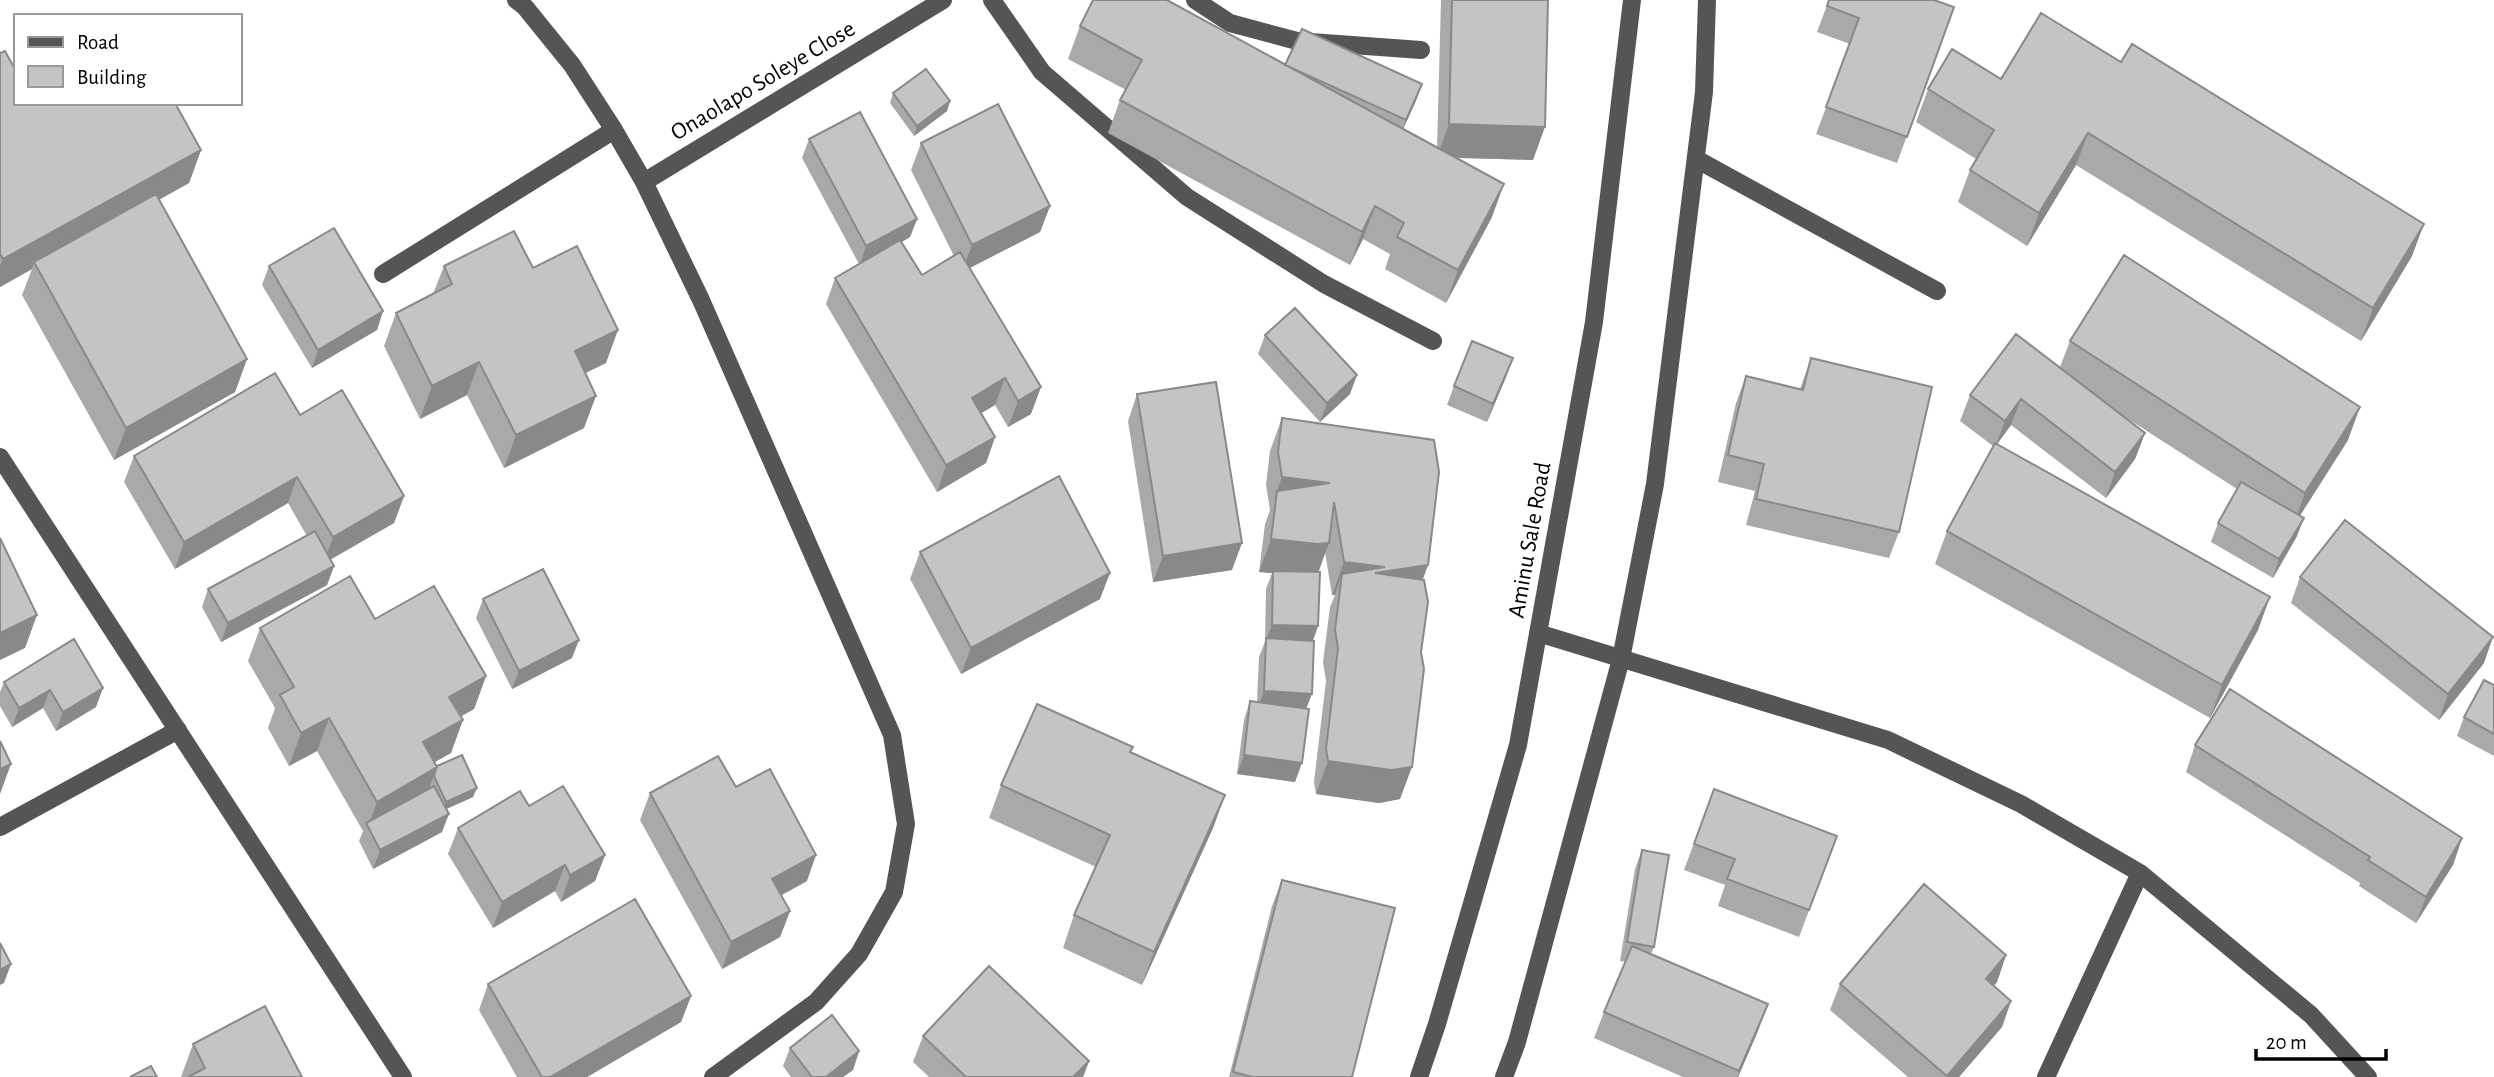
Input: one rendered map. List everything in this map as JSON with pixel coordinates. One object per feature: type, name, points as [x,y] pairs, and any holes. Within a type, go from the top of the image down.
[{"type":"street","points":[[516,0],[525,7],[572,65],[644,182],[701,300],[892,735],[906,824],[894,892],[859,954],[816,1002],[713,1077]]},
{"type":"street","name":"Onaolapo Soleye Close","points":[[644,182],[943,0]]},
{"type":"street","points":[[992,0],[1042,72],[1187,197],[1324,284],[1433,341]]},
{"type":"street","points":[[1195,0],[1230,23],[1297,41],[1421,50]]},
{"type":"street","name":"Aminu Sale Road","points":[[1419,1077],[1518,745],[1594,321],[1632,0]]},
{"type":"street","points":[[1504,1077],[1517,1042],[1621,659],[1655,484],[1704,92],[1707,0]]},
{"type":"street","points":[[383,274],[614,130]]},
{"type":"street","points":[[1696,159],[1937,292]]},
{"type":"street","points":[[0,457],[403,1077]]},
{"type":"street","points":[[1538,633],[1888,740],[2021,804],[2140,873],[2312,1015],[2368,1077]]},
{"type":"street","points":[[0,827],[178,730]]},
{"type":"street","points":[[2046,1077],[2140,873]]},
{"type":"building","points":[[1093,0],[1167,0],[1504,184],[1458,270],[1397,237],[1404,223],[1375,206],[1362,232],[1120,100],[1142,60],[1080,26]]},
{"type":"building","points":[[1452,0],[1548,0],[1545,127],[1449,124]]},
{"type":"building","points":[[1829,0],[1934,0],[1954,7],[1907,137],[1826,107],[1859,18],[1827,6]]},
{"type":"building","points":[[2041,13],[2121,62],[2132,44],[2424,224],[2373,308],[2088,133],[2039,213],[1970,170],[1994,130],[1928,89],[1952,49],[2001,79]]},
{"type":"building","points":[[1302,29],[1422,84],[1406,120],[1285,65]]},
{"type":"building","points":[[5,51],[14,67],[14,105],[176,105],[201,150],[3,259],[0,254],[0,53]]},
{"type":"building","points":[[926,69],[950,101],[917,126],[893,93]]},
{"type":"building","points":[[998,104],[1050,206],[972,245],[921,143]]},
{"type":"building","points":[[860,112],[917,219],[866,246],[809,139]]},
{"type":"building","points":[[156,194],[247,359],[126,428],[34,262]]},
{"type":"building","points":[[334,228],[383,311],[318,350],[269,266]]},
{"type":"building","points":[[514,231],[533,268],[577,246],[618,330],[575,351],[596,396],[516,435],[479,362],[432,386],[396,313],[452,284],[444,266]]},
{"type":"building","points":[[900,240],[922,275],[960,252],[1041,387],[1018,401],[1005,378],[972,398],[995,437],[946,465],[835,278]]},
{"type":"building","points":[[2124,255],[2360,407],[2305,493],[2070,341]]},
{"type":"building","points":[[1295,308],[1357,375],[1327,403],[1265,335]]},
{"type":"building","points":[[2016,334],[2145,433],[2115,472],[2021,399],[2005,421],[1970,395]]},
{"type":"building","points":[[1472,341],[1513,358],[1493,404],[1454,386]]},
{"type":"building","points":[[1811,358],[1932,387],[1899,532],[1756,499],[1764,464],[1728,455],[1746,376],[1803,390]]},
{"type":"building","points":[[275,373],[300,415],[342,390],[404,496],[333,537],[297,477],[184,542],[134,456]]},
{"type":"building","points":[[1216,382],[1242,543],[1163,556],[1137,394]]},
{"type":"building","points":[[1282,418],[1434,440],[1439,472],[1428,565],[1375,573],[1424,580],[1428,602],[1421,652],[1424,669],[1412,767],[1391,770],[1328,761],[1326,749],[1338,648],[1335,630],[1342,574],[1385,567],[1344,562],[1334,502],[1329,543],[1271,539],[1277,491],[1330,483],[1282,477],[1278,452]]},
{"type":"building","points":[[1995,443],[2270,597],[2222,685],[1947,531]]},
{"type":"building","points":[[1059,476],[1110,573],[971,648],[920,552]]},
{"type":"building","points":[[2241,482],[2304,518],[2279,559],[2218,523]]},
{"type":"building","points":[[2345,520],[2493,637],[2448,694],[2300,577]]},
{"type":"building","points":[[315,531],[334,566],[228,623],[208,589]]},
{"type":"building","points":[[0,538],[37,615],[0,633]]},
{"type":"building","points":[[543,569],[579,640],[519,671],[483,599]]},
{"type":"building","points":[[1273,571],[1320,572],[1318,626],[1272,625]]},
{"type":"building","points":[[350,576],[375,619],[434,586],[486,676],[449,697],[463,720],[423,742],[437,767],[377,802],[329,718],[301,733],[280,695],[294,687],[260,628]]},
{"type":"building","points":[[1266,638],[1314,641],[1312,694],[1264,691]]},
{"type":"building","points":[[74,639],[103,688],[63,712],[50,690],[19,708],[4,682]]},
{"type":"building","points":[[2484,680],[2494,685],[2494,734],[2464,717]]},
{"type":"building","points":[[2230,689],[2462,838],[2426,897],[2368,860],[2370,857],[2195,745]]},
{"type":"building","points":[[1250,701],[1309,709],[1302,763],[1244,755]]},
{"type":"building","points":[[1037,704],[1133,747],[1130,752],[1225,795],[1154,952],[1074,915],[1110,835],[1001,785]]},
{"type":"building","points":[[0,741],[11,764],[0,769]]},
{"type":"building","points":[[462,755],[477,788],[446,802],[434,776],[437,766]]},
{"type":"building","points":[[718,756],[736,787],[770,769],[816,855],[772,879],[790,911],[731,942],[650,793]]},
{"type":"building","points":[[434,786],[449,814],[380,850],[366,823]]},
{"type":"building","points":[[563,786],[605,855],[570,875],[565,865],[502,902],[458,828],[520,791],[529,806]]},
{"type":"building","points":[[1714,789],[1837,836],[1809,910],[1727,879],[1735,859],[1694,844]]},
{"type":"building","points":[[1642,850],[1669,855],[1654,947],[1627,942]]},
{"type":"building","points":[[1282,880],[1395,908],[1352,1077],[1253,1077],[1233,1072]]},
{"type":"building","points":[[1924,884],[2006,955],[1986,979],[2011,1001],[1947,1076],[1840,984]]},
{"type":"building","points":[[635,899],[691,996],[550,1077],[542,1077],[488,984]]},
{"type":"building","points":[[0,943],[11,964],[0,970]]},
{"type":"building","points":[[1632,946],[1768,1004],[1739,1071],[1604,1012]]},
{"type":"building","points":[[989,966],[1089,1061],[1073,1077],[966,1077],[923,1036]]},
{"type":"building","points":[[265,1006],[302,1077],[188,1077],[205,1068],[193,1044]]},
{"type":"building","points":[[832,1015],[859,1051],[826,1077],[812,1077],[790,1048]]},
{"type":"building","points":[[151,1066],[157,1077],[130,1077]]}]
